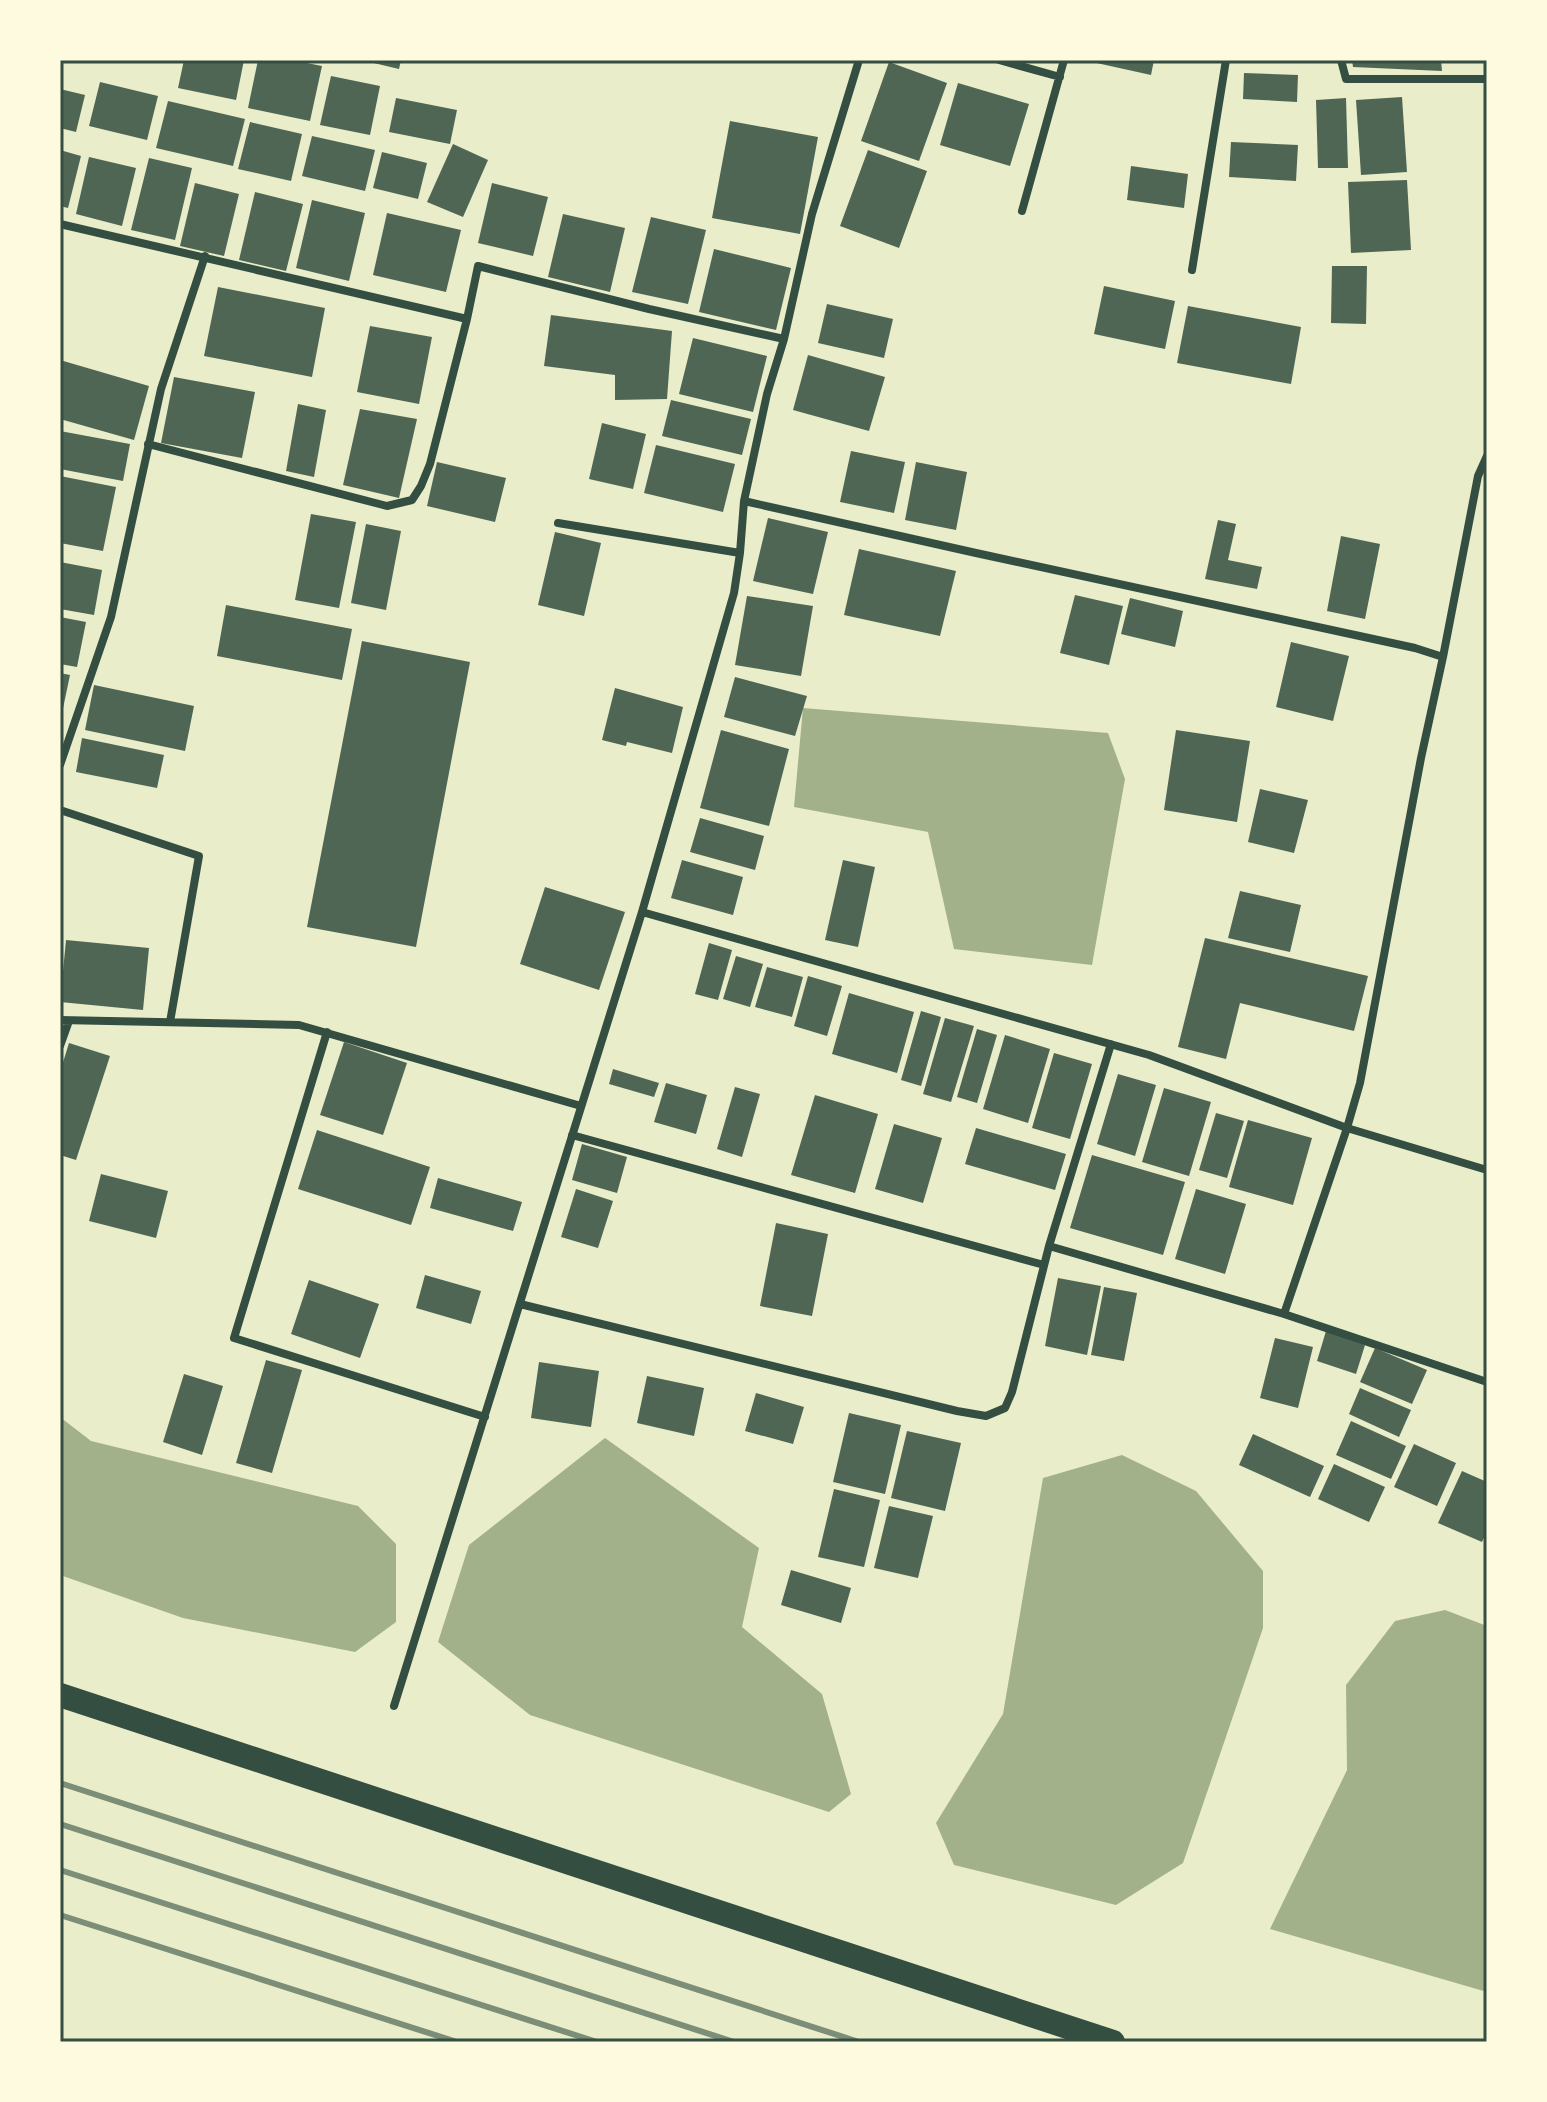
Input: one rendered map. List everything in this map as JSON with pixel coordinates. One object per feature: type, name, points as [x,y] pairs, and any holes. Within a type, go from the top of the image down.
[{"type":"highway","points":[[60,1695],[1113,2042]]},
{"type":"street","points":[[394,1706],[642,912],[734,593],[744,501],[767,394],[784,339],[812,214],[859,60]]},
{"type":"street","points":[[999,60],[1060,77]]},
{"type":"street","points":[[1022,211],[1064,60]]},
{"type":"street","points":[[1192,270],[1226,60]]},
{"type":"street","points":[[1341,60],[1346,79],[1487,79]]},
{"type":"street","points":[[60,224],[467,319]]},
{"type":"street","points":[[60,765],[111,617],[161,389],[205,256]]},
{"type":"street","points":[[148,444],[387,506],[412,500],[430,464],[478,266],[784,339]]},
{"type":"street","points":[[1284,1314],[1360,1083],[1478,476],[1487,456]]},
{"type":"street","points":[[744,501],[1443,657]]},
{"type":"street","points":[[558,523],[740,553]]},
{"type":"street","points":[[60,810],[199,856],[170,1022]]},
{"type":"street","points":[[642,912],[1149,1055],[1347,1128],[1487,1170]]},
{"type":"street","points":[[60,1046],[64,1020],[299,1025],[581,1106]]},
{"type":"street","points":[[327,1032],[234,1338],[485,1417]]},
{"type":"street","points":[[520,1304],[942,1407],[986,1416],[1005,1408],[1012,1392],[1049,1246],[1111,1044]]},
{"type":"street","points":[[572,1135],[1044,1265]]},
{"type":"street","points":[[1049,1246],[1284,1314],[1487,1382]]},
{"type":"shaded area","points":[[803,708],[1108,733],[1125,779],[1092,965],[954,949],[928,832],[794,807]]},
{"type":"shaded area","points":[[60,1417],[91,1441],[358,1506],[396,1544],[396,1622],[355,1652],[183,1618],[60,1575]]},
{"type":"shaded area","points":[[605,1438],[759,1548],[742,1627],[822,1694],[851,1794],[829,1812],[530,1715],[438,1642],[469,1545]]},
{"type":"shaded area","points":[[1122,1455],[1196,1491],[1263,1571],[1263,1628],[1183,1863],[1116,1905],[954,1865],[936,1823],[1003,1714],[1043,1478]]},
{"type":"shaded area","points":[[1445,1610],[1487,1626],[1487,1992],[1270,1929],[1347,1770],[1346,1685],[1395,1621]]},
{"type":"building","points":[[184,60],[244,60],[236,100],[178,88]]},
{"type":"building","points":[[258,60],[292,60],[322,66],[310,121],[248,108]]},
{"type":"building","points":[[361,60],[401,60],[399,69]]},
{"type":"building","points":[[1083,60],[1154,60],[1151,75]]},
{"type":"building","points":[[1352,60],[1441,60],[1442,71],[1353,67]]},
{"type":"building","points":[[889,62],[947,83],[919,161],[861,141]]},
{"type":"building","points":[[1244,73],[1298,75],[1297,102],[1243,99]]},
{"type":"building","points":[[331,76],[380,86],[370,135],[320,125]]},
{"type":"building","points":[[100,82],[158,96],[147,140],[89,126]]},
{"type":"building","points":[[958,83],[1029,104],[1010,166],[940,145]]},
{"type":"building","points":[[60,89],[85,95],[76,132],[60,128]]},
{"type":"building","points":[[1402,97],[1407,172],[1361,175],[1356,100]]},
{"type":"building","points":[[396,98],[457,110],[450,144],[389,132]]},
{"type":"building","points":[[1346,98],[1348,168],[1318,168],[1316,100]]},
{"type":"building","points":[[168,101],[245,119],[233,166],[156,148]]},
{"type":"building","points":[[730,121],[818,137],[800,234],[712,218]]},
{"type":"building","points":[[250,122],[302,134],[291,181],[238,169]]},
{"type":"building","points":[[312,136],[375,150],[365,191],[302,176]]},
{"type":"building","points":[[1231,142],[1298,145],[1296,181],[1229,177]]},
{"type":"building","points":[[453,144],[488,160],[463,217],[427,202]]},
{"type":"building","points":[[60,150],[81,156],[68,208],[60,206]]},
{"type":"building","points":[[868,150],[927,171],[899,248],[840,226]]},
{"type":"building","points":[[382,152],[427,163],[418,199],[373,188]]},
{"type":"building","points":[[89,157],[136,168],[122,226],[76,214]]},
{"type":"building","points":[[149,158],[192,168],[175,240],[131,230]]},
{"type":"building","points":[[1131,166],[1188,174],[1184,208],[1127,200]]},
{"type":"building","points":[[1407,180],[1411,250],[1351,253],[1348,182]]},
{"type":"building","points":[[195,183],[239,194],[224,256],[180,246]]},
{"type":"building","points":[[492,183],[548,197],[533,256],[478,243]]},
{"type":"building","points":[[255,192],[303,204],[286,271],[239,260]]},
{"type":"building","points":[[312,200],[365,213],[349,281],[296,268]]},
{"type":"building","points":[[387,213],[461,230],[446,292],[373,275]]},
{"type":"building","points":[[563,214],[625,228],[610,292],[548,277]]},
{"type":"building","points":[[651,217],[706,230],[688,304],[632,292]]},
{"type":"building","points":[[714,249],[791,268],[776,330],[699,312]]},
{"type":"building","points":[[1332,266],[1367,266],[1366,324],[1331,323]]},
{"type":"building","points":[[1104,286],[1175,301],[1165,349],[1094,334]]},
{"type":"building","points":[[218,287],[325,308],[312,377],[204,356]]},
{"type":"building","points":[[827,304],[893,319],[884,358],[818,343]]},
{"type":"building","points":[[1188,306],[1301,327],[1291,384],[1177,363]]},
{"type":"building","points":[[551,315],[672,331],[667,399],[615,400],[615,375],[544,366]]},
{"type":"building","points":[[370,326],[432,337],[419,404],[357,392]]},
{"type":"building","points":[[693,338],[767,356],[753,412],[679,394]]},
{"type":"building","points":[[808,355],[885,377],[869,431],[793,410]]},
{"type":"building","points":[[60,360],[149,386],[134,440],[60,419]]},
{"type":"building","points":[[174,377],[255,392],[242,458],[161,443]]},
{"type":"building","points":[[671,400],[751,419],[742,455],[662,436]]},
{"type":"building","points":[[298,404],[326,410],[314,477],[286,471]]},
{"type":"building","points":[[360,409],[417,419],[399,498],[343,485]]},
{"type":"building","points":[[602,423],[646,434],[633,489],[589,479]]},
{"type":"building","points":[[60,431],[130,444],[123,481],[60,469]]},
{"type":"building","points":[[656,445],[735,464],[723,512],[644,493]]},
{"type":"building","points":[[851,451],[905,462],[894,513],[840,502]]},
{"type":"building","points":[[437,462],[506,478],[495,522],[427,506]]},
{"type":"building","points":[[916,462],[967,472],[956,530],[905,520]]},
{"type":"building","points":[[60,476],[116,487],[103,551],[60,543]]},
{"type":"building","points":[[311,514],[356,522],[339,608],[295,600]]},
{"type":"building","points":[[768,518],[828,532],[813,594],[753,581]]},
{"type":"building","points":[[1218,520],[1236,524],[1228,560],[1262,567],[1257,589],[1205,579]]},
{"type":"building","points":[[366,524],[401,531],[386,610],[351,603]]},
{"type":"building","points":[[555,532],[601,543],[584,616],[538,605]]},
{"type":"building","points":[[1341,536],[1380,544],[1365,619],[1327,611]]},
{"type":"building","points":[[859,549],[956,571],[940,636],[844,615]]},
{"type":"building","points":[[60,562],[102,570],[94,615],[60,609]]},
{"type":"building","points":[[1075,595],[1123,606],[1109,665],[1060,653]]},
{"type":"building","points":[[747,596],[813,606],[801,676],[735,665]]},
{"type":"building","points":[[1130,598],[1183,611],[1175,647],[1121,634]]},
{"type":"building","points":[[226,605],[352,629],[342,680],[217,656]]},
{"type":"building","points":[[60,617],[86,622],[77,667],[60,664]]},
{"type":"building","points":[[362,641],[470,662],[416,947],[307,927]]},
{"type":"building","points":[[1291,642],[1349,656],[1333,721],[1276,707]]},
{"type":"building","points":[[60,673],[70,675],[61,718],[60,718]]},
{"type":"building","points":[[735,677],[807,696],[795,736],[724,717]]},
{"type":"building","points":[[94,685],[194,706],[185,751],[85,730]]},
{"type":"building","points":[[615,688],[683,707],[672,753],[627,742],[626,746],[602,740]]},
{"type":"building","points":[[721,730],[789,749],[769,826],[700,808]]},
{"type":"building","points":[[1176,730],[1250,741],[1237,822],[1164,810]]},
{"type":"building","points":[[82,738],[164,755],[157,788],[76,772]]},
{"type":"building","points":[[1260,789],[1308,800],[1294,853],[1248,842]]},
{"type":"building","points":[[700,818],[764,836],[755,870],[690,852]]},
{"type":"building","points":[[682,860],[743,877],[733,915],[671,898]]},
{"type":"building","points":[[843,860],[875,867],[858,947],[825,940]]},
{"type":"building","points":[[545,887],[625,912],[599,990],[520,964]]},
{"type":"building","points":[[1240,891],[1301,905],[1290,952],[1228,938]]},
{"type":"building","points":[[1205,938],[1368,976],[1354,1031],[1240,1003],[1226,1059],[1178,1047]]},
{"type":"building","points":[[66,940],[149,948],[143,1010],[60,1002]]},
{"type":"building","points":[[709,943],[732,950],[718,1000],[695,994]]},
{"type":"building","points":[[736,956],[763,964],[750,1007],[723,999]]},
{"type":"building","points":[[767,967],[803,977],[792,1017],[755,1007]]},
{"type":"building","points":[[808,976],[842,986],[827,1036],[794,1026]]},
{"type":"building","points":[[849,993],[914,1012],[897,1073],[832,1054]]},
{"type":"building","points":[[921,1011],[941,1017],[921,1086],[901,1080]]},
{"type":"building","points":[[945,1018],[974,1026],[951,1102],[923,1094]]},
{"type":"building","points":[[977,1029],[997,1035],[977,1103],[957,1097]]},
{"type":"building","points":[[1005,1035],[1050,1049],[1028,1123],[983,1109]]},
{"type":"building","points":[[344,1042],[407,1063],[383,1135],[320,1115]]},
{"type":"building","points":[[69,1043],[110,1056],[76,1160],[60,1155],[60,1072]]},
{"type":"building","points":[[1054,1053],[1092,1064],[1070,1139],[1032,1128]]},
{"type":"building","points":[[613,1069],[659,1083],[654,1097],[609,1084]]},
{"type":"building","points":[[1118,1074],[1156,1085],[1135,1156],[1097,1144]]},
{"type":"building","points":[[666,1083],[707,1095],[696,1134],[654,1122]]},
{"type":"building","points":[[735,1087],[760,1094],[742,1157],[717,1149]]},
{"type":"building","points":[[1164,1088],[1211,1102],[1189,1176],[1142,1162]]},
{"type":"building","points":[[815,1095],[878,1114],[855,1193],[791,1175]]},
{"type":"building","points":[[1216,1113],[1244,1121],[1227,1178],[1199,1170]]},
{"type":"building","points":[[1248,1120],[1312,1138],[1293,1205],[1229,1187]]},
{"type":"building","points":[[894,1124],[942,1138],[923,1203],[875,1189]]},
{"type":"building","points":[[976,1128],[1066,1154],[1055,1190],[965,1164]]},
{"type":"building","points":[[317,1130],[430,1167],[411,1225],[298,1189]]},
{"type":"building","points":[[582,1144],[627,1157],[617,1193],[572,1180]]},
{"type":"building","points":[[1092,1155],[1185,1182],[1163,1255],[1070,1228]]},
{"type":"building","points":[[101,1174],[168,1191],[156,1238],[89,1221]]},
{"type":"building","points":[[438,1178],[522,1202],[513,1231],[430,1208]]},
{"type":"building","points":[[576,1189],[613,1201],[598,1248],[561,1237]]},
{"type":"building","points":[[1196,1189],[1246,1204],[1225,1274],[1175,1259]]},
{"type":"building","points":[[776,1223],[828,1234],[812,1316],[760,1306]]},
{"type":"building","points":[[425,1275],[481,1291],[471,1324],[416,1308]]},
{"type":"building","points":[[1058,1278],[1101,1286],[1087,1355],[1045,1346]]},
{"type":"building","points":[[309,1280],[379,1304],[360,1358],[291,1334]]},
{"type":"building","points":[[1104,1287],[1137,1293],[1124,1361],[1091,1355]]},
{"type":"building","points":[[1326,1331],[1365,1345],[1356,1374],[1317,1361]]},
{"type":"building","points":[[1275,1338],[1313,1347],[1298,1408],[1260,1398]]},
{"type":"building","points":[[1375,1348],[1427,1370],[1412,1404],[1360,1382]]},
{"type":"building","points":[[266,1360],[302,1370],[272,1473],[236,1463]]},
{"type":"building","points":[[539,1362],[599,1371],[591,1427],[531,1418]]},
{"type":"building","points":[[184,1374],[223,1386],[202,1455],[163,1442]]},
{"type":"building","points":[[647,1376],[704,1388],[694,1436],[637,1423]]},
{"type":"building","points":[[1360,1388],[1411,1410],[1399,1437],[1349,1414]]},
{"type":"building","points":[[756,1393],[804,1407],[793,1444],[745,1431]]},
{"type":"building","points":[[849,1413],[901,1425],[885,1494],[833,1482]]},
{"type":"building","points":[[1351,1421],[1406,1446],[1391,1479],[1336,1455]]},
{"type":"building","points":[[907,1431],[961,1443],[945,1511],[891,1498]]},
{"type":"building","points":[[1253,1434],[1324,1466],[1310,1497],[1239,1465]]},
{"type":"building","points":[[1414,1444],[1456,1463],[1437,1506],[1394,1487]]},
{"type":"building","points":[[1334,1464],[1385,1487],[1369,1522],[1318,1499]]},
{"type":"building","points":[[1462,1471],[1487,1482],[1487,1531],[1482,1542],[1438,1523]]},
{"type":"building","points":[[834,1489],[880,1500],[864,1567],[818,1557]]},
{"type":"building","points":[[889,1506],[933,1516],[918,1578],[874,1568]]},
{"type":"building","points":[[791,1570],[851,1588],[841,1623],[781,1605]]},
{"type":"railway","points":[[60,1783],[859,2042]]},
{"type":"railway","points":[[60,1824],[734,2042]]},
{"type":"railway","points":[[60,1870],[597,2042]]},
{"type":"railway","points":[[60,1915],[457,2042]]}]
